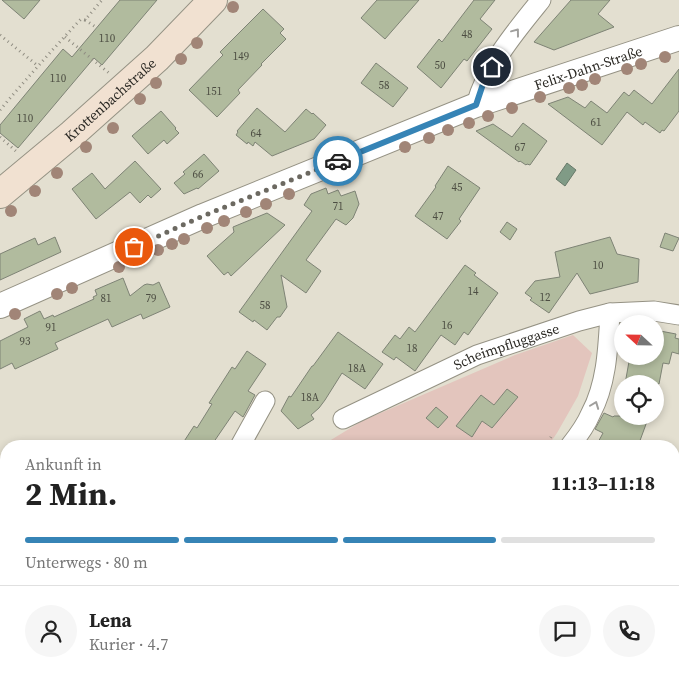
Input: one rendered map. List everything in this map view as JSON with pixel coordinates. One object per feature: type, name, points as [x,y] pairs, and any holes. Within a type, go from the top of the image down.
[{"type":"main road","name":"Krottenbachstraße","points":[[0,194],[66,139],[157,58],[214,0]]},
{"type":"street","points":[[476,105],[483,84],[492,67],[516,31],[541,0]]},
{"type":"street","name":"Felix-Dahn-Straße","points":[[0,306],[203,216],[476,105],[679,38]]},
{"type":"street","name":"Scheimpfluggasse","points":[[343,419],[476,355],[579,321],[610,313],[654,311],[679,315]]},
{"type":"street","points":[[574,440],[588,421],[598,395],[607,356],[610,313]]},
{"type":"street","points":[[243,440],[265,401]]},
{"type":"path","points":[[86,20],[102,0]]},
{"type":"path","points":[[0,110],[82,19],[97,28]]},
{"type":"path","points":[[0,35],[38,66]]},
{"type":"path","points":[[65,37],[125,86]]},
{"type":"shaded area","points":[[567,163],[576,170],[565,186],[556,179]]},
{"type":"shaded area","points":[[573,335],[592,353],[578,396],[552,440],[331,440],[362,421],[515,355]]},
{"type":"building","points":[[2,0],[40,0],[24,19]]},
{"type":"building","points":[[120,0],[157,0],[102,65],[94,58],[18,148],[0,133],[0,125],[63,49],[72,57]]},
{"type":"building","points":[[377,0],[419,0],[385,39],[361,18]]},
{"type":"building","points":[[474,0],[495,0],[480,19],[492,29],[467,61],[464,59],[441,88],[417,67],[439,39],[442,42]]},
{"type":"building","points":[[571,0],[610,0],[598,14],[614,27],[554,50],[534,42]]},
{"type":"building","points":[[263,9],[284,29],[280,33],[286,39],[238,90],[240,93],[217,117],[189,90],[223,55],[220,52]]},
{"type":"building","points":[[376,63],[408,88],[393,107],[361,83]]},
{"type":"building","points":[[679,69],[679,111],[664,131],[662,130],[660,133],[645,122],[643,125],[627,112],[602,145],[548,104],[568,97],[585,108],[591,101],[607,113],[624,92],[629,96],[634,90],[652,104]]},
{"type":"building","points":[[257,108],[285,132],[306,109],[326,125],[314,139],[272,156],[255,142],[253,146],[248,142],[247,144],[236,135],[237,131]]},
{"type":"building","points":[[161,111],[179,133],[167,144],[164,140],[148,154],[132,136]]},
{"type":"building","points":[[523,123],[547,141],[530,165],[519,162],[476,131],[493,124],[512,137]]},
{"type":"building","points":[[204,154],[219,171],[198,189],[184,194],[174,183],[185,174],[183,172]]},
{"type":"building","points":[[135,161],[161,189],[151,198],[148,195],[140,203],[130,192],[96,219],[72,189],[92,173],[105,189]]},
{"type":"building","points":[[448,166],[480,188],[459,219],[461,221],[447,239],[415,216],[436,187]]},
{"type":"building","points":[[326,188],[328,194],[338,190],[341,196],[355,191],[359,204],[353,218],[346,225],[336,219],[306,260],[321,271],[306,293],[281,275],[287,307],[267,330],[239,312],[312,211],[304,205],[311,194]]},
{"type":"building","points":[[267,213],[285,225],[231,276],[228,272],[224,275],[207,256],[234,232],[233,227]]},
{"type":"building","points":[[507,222],[517,229],[510,240],[500,232]]},
{"type":"building","points":[[665,233],[679,238],[673,251],[660,247]]},
{"type":"building","points":[[55,237],[61,252],[0,280],[0,254],[35,238],[38,245]]},
{"type":"building","points":[[610,237],[617,254],[639,259],[638,282],[590,294],[577,273],[549,313],[530,300],[532,298],[525,293],[535,281],[560,277],[555,252]]},
{"type":"building","points":[[465,265],[476,273],[474,275],[498,293],[468,335],[464,332],[455,345],[441,335],[415,371],[396,357],[394,360],[382,352],[395,335],[400,339],[409,327],[415,332]]},
{"type":"building","points":[[123,278],[130,296],[144,285],[153,285],[159,282],[170,307],[143,319],[141,314],[112,327],[108,319],[55,343],[58,349],[15,369],[12,363],[0,369],[0,341],[28,327],[24,319],[40,311],[44,319],[53,315],[54,317],[94,299],[93,297],[97,295],[95,290]]},
{"type":"building","points":[[338,332],[383,364],[365,389],[342,373],[325,400],[311,415],[314,419],[298,429],[281,411],[289,396],[291,397]]},
{"type":"building","points":[[664,332],[676,334],[675,338],[679,339],[679,354],[672,352],[669,364],[664,363]]},
{"type":"building","points":[[247,351],[266,364],[248,391],[255,395],[243,417],[235,411],[215,440],[185,440],[194,426],[197,428],[212,404],[209,403],[232,367],[235,369]]},
{"type":"building","points":[[628,365],[663,365],[661,375],[627,375]]},
{"type":"building","points":[[507,389],[518,397],[492,428],[482,421],[472,437],[456,426],[481,395],[494,405]]},
{"type":"building","points":[[436,407],[448,417],[438,428],[426,418]]},
{"type":"building","points":[[604,413],[614,416],[614,425],[646,425],[640,440],[599,440],[603,433],[595,429]]},
{"type":"way so far","points":[[134,247],[203,216],[338,161]]},
{"type":"route","points":[[338,161],[476,105],[478,94],[492,67]]}]
